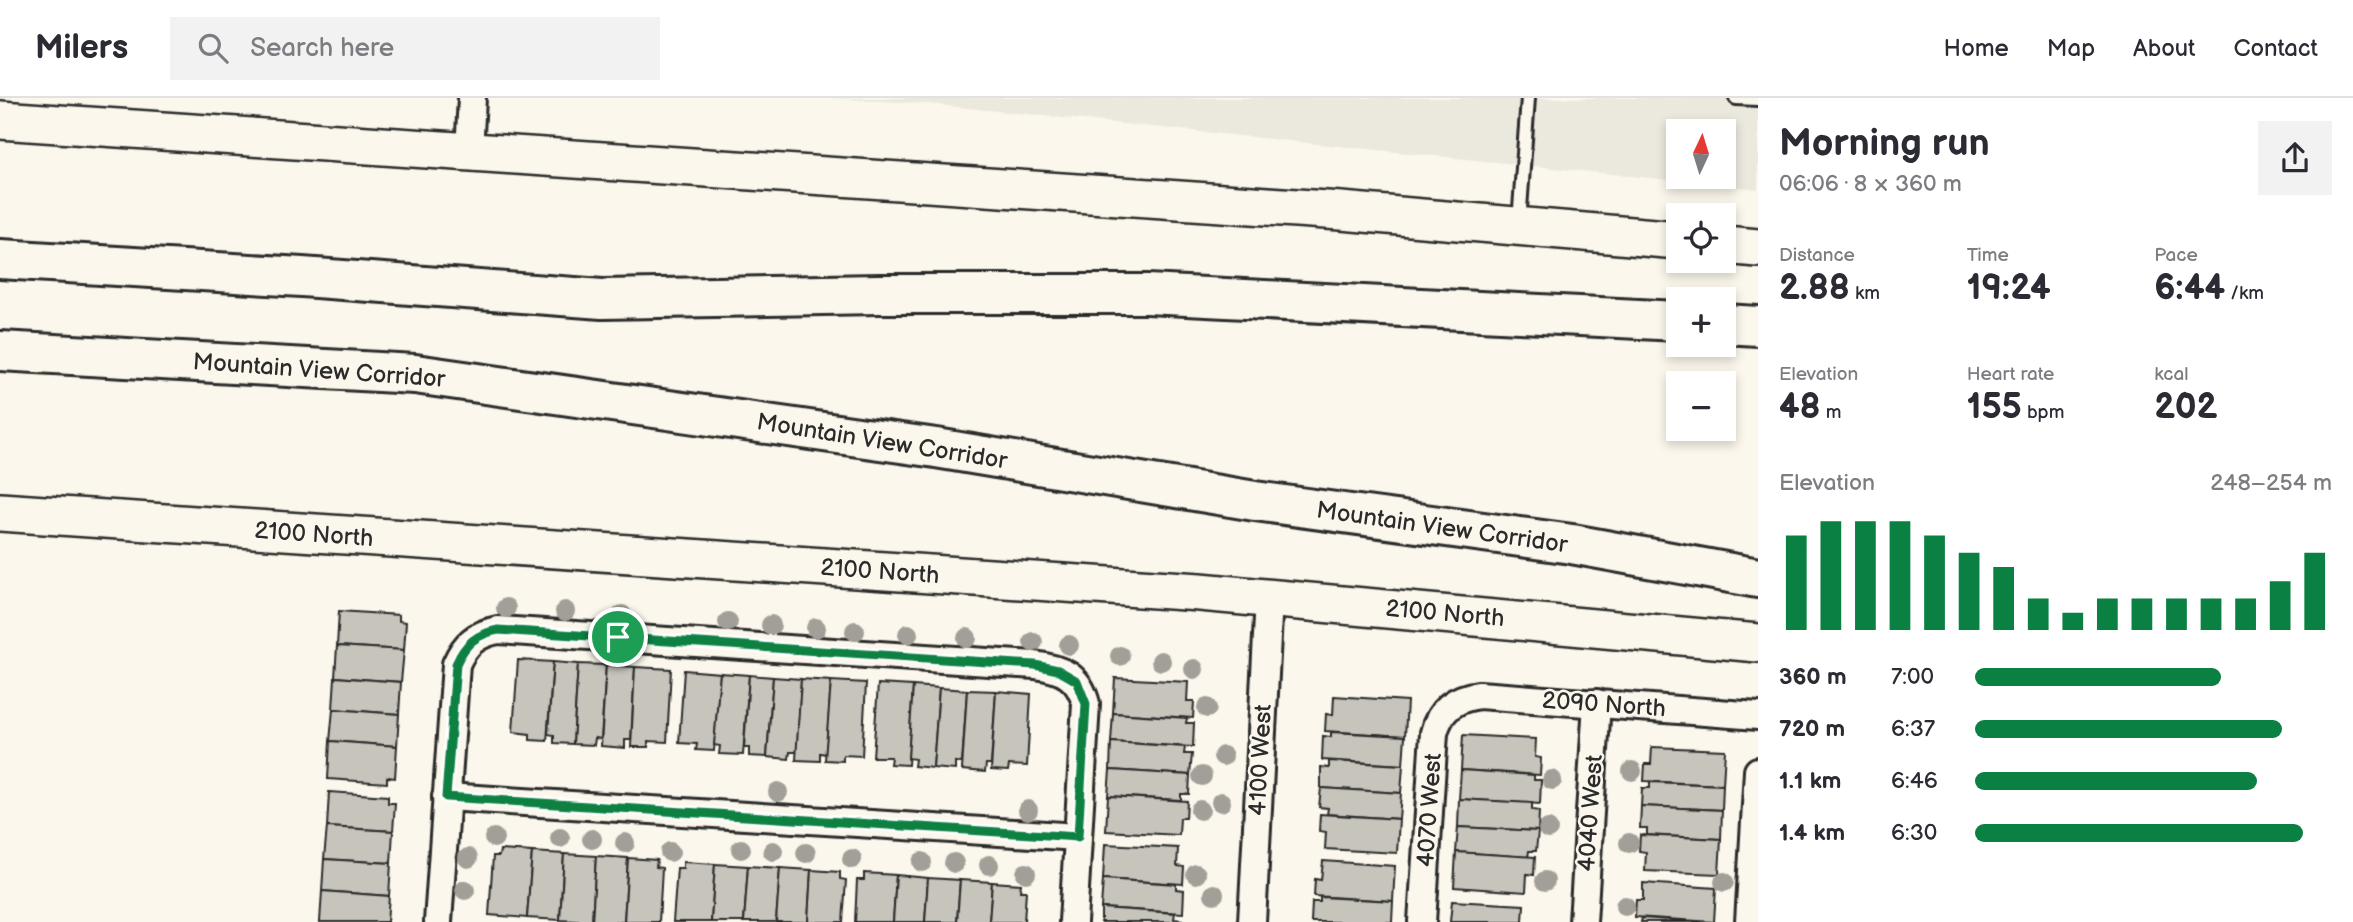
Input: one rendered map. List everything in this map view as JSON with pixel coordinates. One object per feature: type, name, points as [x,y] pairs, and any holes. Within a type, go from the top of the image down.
[{"type":"highway","points":[[0,259],[602,299],[892,294],[1147,294],[1666,320]]},
{"type":"highway","points":[[1736,325],[1758,326]]},
{"type":"highway","name":"Mountain View Corridor","points":[[0,351],[415,374],[936,448],[1255,501],[1572,544],[1758,578]]},
{"type":"main road","points":[[0,120],[1313,209],[1666,239]]},
{"type":"main road","points":[[1736,246],[1758,248]]},
{"type":"main road","name":"2100 North","points":[[0,512],[1269,598],[1758,643]]},
{"type":"street","points":[[469,151],[472,98]]},
{"type":"street","name":"4100 West","points":[[1252,922],[1269,598]]},
{"type":"street","points":[[438,922],[456,664],[462,651],[483,633],[513,630],[1022,664],[1058,670],[1077,681],[1083,692],[1086,718],[1073,922]]},
{"type":"street","name":"2090 North","points":[[1451,704],[1459,699],[1479,695],[1758,716]]},
{"type":"street","name":"4040 West","points":[[1583,922],[1597,703]]},
{"type":"street","name":"4070 West","points":[[1422,922],[1434,733],[1437,722],[1451,704]]},
{"type":"street","points":[[1749,922],[1758,771]]},
{"type":"street","points":[[446,797],[1078,837]]},
{"type":"lane","points":[[1519,226],[1528,98]]},
{"type":"lane","points":[[1736,98],[1758,99]]},
{"type":"shaded area","points":[[833,98],[1758,98],[1758,189],[1736,187],[1736,119],[1666,119],[1666,180],[928,104]]},
{"type":"building","points":[[339,611],[399,615],[399,621],[406,622],[404,650],[337,646]]},
{"type":"building","points":[[337,646],[404,650],[401,682],[335,677]]},
{"type":"building","points":[[518,660],[553,662],[547,741],[530,740],[530,734],[513,732]]},
{"type":"building","points":[[553,662],[578,664],[573,744],[554,743],[554,735],[548,734]]},
{"type":"building","points":[[578,664],[606,665],[601,739],[595,738],[594,745],[573,744]]},
{"type":"building","points":[[606,665],[635,667],[631,740],[625,740],[625,748],[601,746]]},
{"type":"building","points":[[635,667],[671,669],[667,742],[648,741],[648,747],[631,747]]},
{"type":"building","points":[[684,670],[720,673],[714,751],[696,750],[697,744],[679,743]]},
{"type":"building","points":[[720,673],[749,675],[743,755],[719,754],[720,746],[714,745]]},
{"type":"building","points":[[749,675],[773,677],[767,757],[749,756],[749,748],[744,748]]},
{"type":"building","points":[[335,677],[401,682],[399,714],[333,709]]},
{"type":"building","points":[[773,677],[801,679],[797,752],[790,752],[789,759],[767,757]]},
{"type":"building","points":[[1115,678],[1188,682],[1187,701],[1194,701],[1193,718],[1113,713]]},
{"type":"building","points":[[801,679],[831,681],[826,754],[820,753],[820,761],[796,760]]},
{"type":"building","points":[[831,681],[866,683],[862,756],[843,755],[843,761],[825,760]]},
{"type":"building","points":[[878,684],[913,686],[908,765],[890,764],[891,757],[873,757]]},
{"type":"building","points":[[913,686],[939,688],[933,768],[914,766],[915,759],[908,758]]},
{"type":"building","points":[[939,688],[967,690],[962,763],[955,762],[955,770],[933,768]]},
{"type":"building","points":[[967,690],[996,691],[991,764],[986,764],[985,772],[962,770]]},
{"type":"building","points":[[996,691],[1031,694],[1027,766],[1009,765],[1008,771],[991,770]]},
{"type":"building","points":[[1334,696],[1407,701],[1405,736],[1325,731],[1326,714],[1333,715]]},
{"type":"building","points":[[333,709],[399,714],[397,746],[330,741]]},
{"type":"building","points":[[1113,713],[1187,718],[1186,723],[1194,723],[1193,747],[1111,742]]},
{"type":"building","points":[[1331,732],[1405,736],[1403,765],[1322,760],[1323,736],[1331,737]]},
{"type":"building","points":[[1463,735],[1536,739],[1535,757],[1541,758],[1540,775],[1461,770]]},
{"type":"building","points":[[330,741],[397,746],[395,778],[387,777],[387,783],[328,779]]},
{"type":"building","points":[[1111,742],[1185,747],[1184,754],[1192,754],[1190,775],[1110,770]]},
{"type":"building","points":[[1652,747],[1725,750],[1723,785],[1644,781],[1645,764],[1651,764]]},
{"type":"building","points":[[1329,761],[1403,765],[1401,793],[1321,788],[1321,767],[1329,768]]},
{"type":"building","points":[[1110,770],[1190,775],[1189,794],[1181,794],[1181,800],[1108,796]]},
{"type":"building","points":[[1461,770],[1534,775],[1534,780],[1541,780],[1540,804],[1459,799]]},
{"type":"building","points":[[1650,782],[1723,785],[1722,810],[1641,806],[1642,788],[1650,788]]},
{"type":"building","points":[[1321,788],[1401,793],[1399,819],[1327,814],[1328,808],[1319,807]]},
{"type":"building","points":[[329,792],[388,796],[388,803],[395,803],[393,831],[327,827]]},
{"type":"building","points":[[1108,796],[1187,801],[1186,818],[1180,818],[1179,835],[1106,831]]},
{"type":"building","points":[[1459,799],[1532,803],[1532,810],[1539,811],[1538,831],[1458,827]]},
{"type":"building","points":[[1641,806],[1722,810],[1721,839],[1647,835],[1647,828],[1640,828]]},
{"type":"building","points":[[1320,814],[1399,819],[1397,853],[1325,849],[1326,832],[1319,831]]},
{"type":"building","points":[[327,827],[393,831],[391,863],[324,859]]},
{"type":"building","points":[[1458,827],[1538,831],[1536,851],[1529,851],[1528,857],[1456,852]]},
{"type":"building","points":[[1640,835],[1721,839],[1719,874],[1645,871],[1646,852],[1639,851]]},
{"type":"building","points":[[1105,844],[1178,848],[1177,866],[1184,867],[1183,884],[1103,879]]},
{"type":"building","points":[[500,850],[532,852],[527,918],[489,915],[493,856],[499,856]]},
{"type":"building","points":[[532,852],[564,854],[560,920],[527,918]]},
{"type":"building","points":[[1456,852],[1535,857],[1534,875],[1527,874],[1526,892],[1454,887]]},
{"type":"building","points":[[564,854],[596,856],[592,922],[560,920]]},
{"type":"building","points":[[596,856],[628,858],[624,922],[592,922]]},
{"type":"building","points":[[628,858],[657,860],[656,867],[662,868],[659,922],[624,922]]},
{"type":"building","points":[[324,859],[391,863],[389,896],[322,891]]},
{"type":"building","points":[[1323,861],[1395,866],[1393,901],[1314,896],[1315,879],[1321,880]]},
{"type":"building","points":[[683,862],[715,864],[711,922],[673,922],[677,868],[683,868]]},
{"type":"building","points":[[715,864],[748,866],[744,922],[711,922]]},
{"type":"building","points":[[748,866],[780,868],[776,922],[744,922]]},
{"type":"building","points":[[780,868],[811,870],[808,922],[776,922]]},
{"type":"building","points":[[811,870],[840,872],[840,879],[846,880],[843,922],[808,922]]},
{"type":"building","points":[[864,873],[896,875],[893,922],[855,922],[857,880],[864,880]]},
{"type":"building","points":[[896,875],[928,878],[925,922],[893,922]]},
{"type":"building","points":[[928,878],[960,880],[957,922],[925,922]]},
{"type":"building","points":[[1103,879],[1176,884],[1176,889],[1184,890],[1183,913],[1101,908]]},
{"type":"building","points":[[960,880],[992,882],[989,922],[957,922]]},
{"type":"building","points":[[992,882],[1021,884],[1020,891],[1026,891],[1024,922],[989,922]]},
{"type":"building","points":[[1643,883],[1716,888],[1714,922],[1635,917],[1636,900],[1643,900]]},
{"type":"building","points":[[322,891],[389,896],[387,922],[320,922]]},
{"type":"building","points":[[1320,897],[1393,901],[1392,922],[1311,922],[1312,902],[1320,902]]},
{"type":"building","points":[[1452,901],[1524,905],[1523,922],[1450,922]]},
{"type":"building","points":[[1101,908],[1175,913],[1174,919],[1182,922],[1101,922]]},
{"type":"building","points":[[1642,918],[1702,922],[1641,922]]},
{"type":"route","points":[[498,630],[618,637],[1035,665],[1058,670],[1077,681],[1086,704],[1078,837],[446,797],[456,664],[471,641],[483,633],[498,630]]}]
